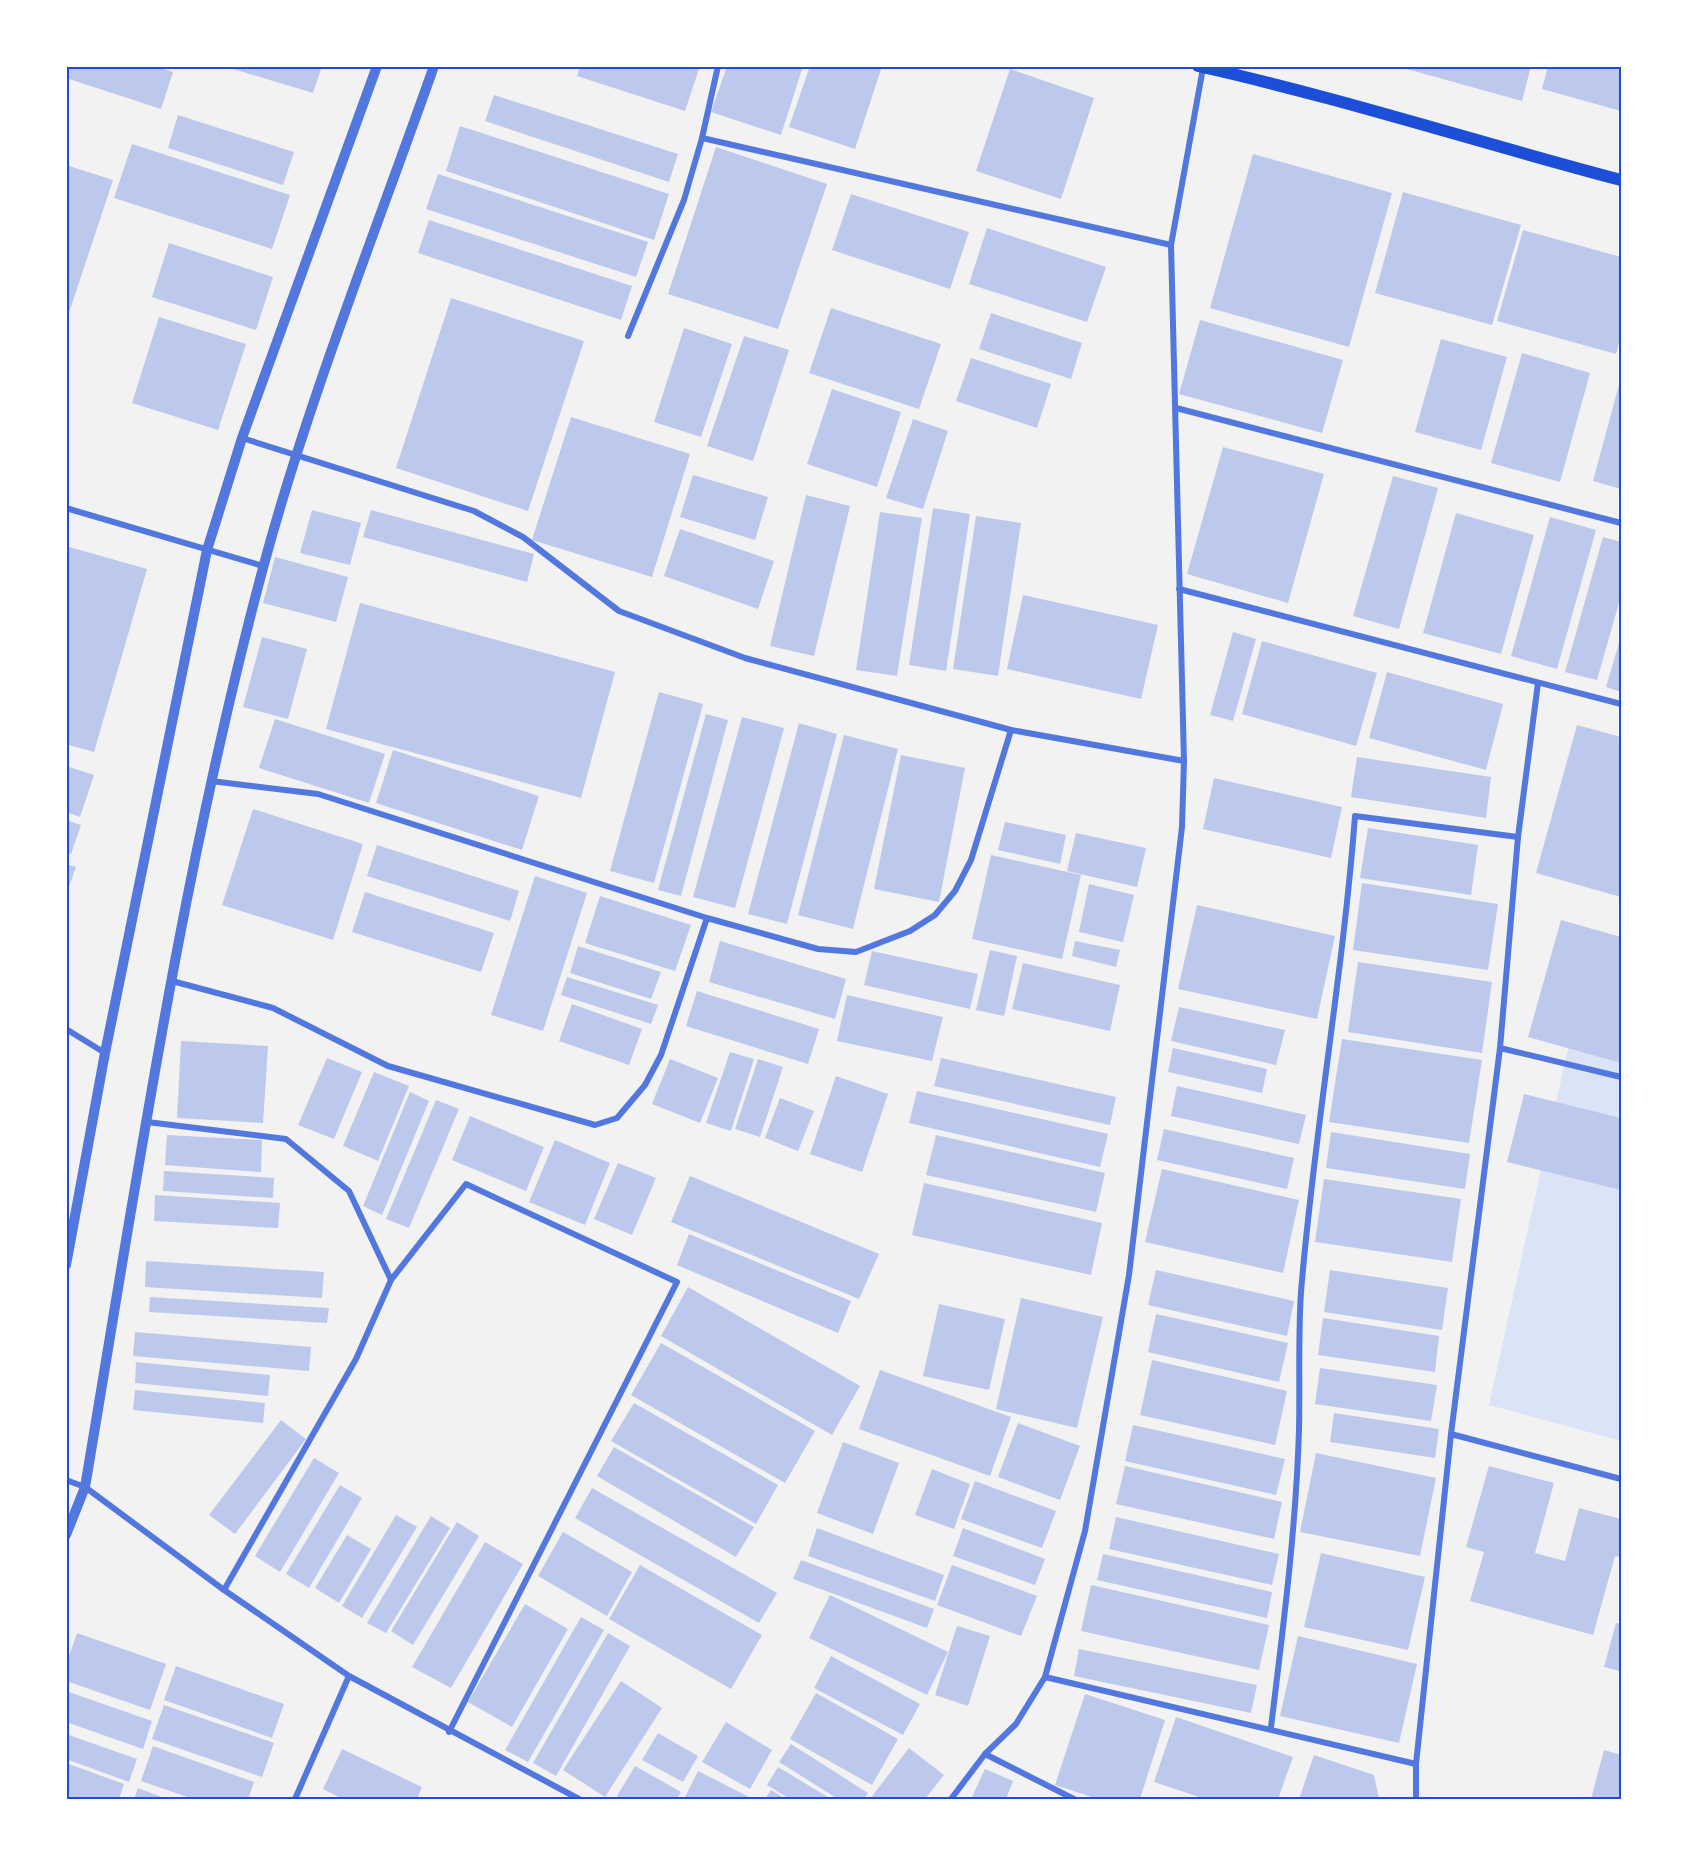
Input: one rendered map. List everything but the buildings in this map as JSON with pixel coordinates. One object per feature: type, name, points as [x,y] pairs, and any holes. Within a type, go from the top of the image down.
[{"type":"main road","points":[[1201,67],[1309,92],[1490,146],[1621,180]]},
{"type":"street","points":[[66,1265],[105,1053],[207,550],[242,438],[377,66]]},
{"type":"street","points":[[66,1534],[85,1487],[147,1122],[210,781],[263,567],[297,455],[434,66]]},
{"type":"street","points":[[628,336],[684,200],[702,138],[718,66]]},
{"type":"street","points":[[951,1799],[985,1754],[1016,1724],[1045,1677],[1084,1531],[1129,1275],[1182,827],[1184,761],[1171,244],[1201,67]]},
{"type":"street","points":[[702,138],[1171,244]]},
{"type":"street","points":[[1176,408],[1621,523]]},
{"type":"street","points":[[242,438],[474,511],[522,537],[619,611],[745,658],[1011,730],[1184,761]]},
{"type":"street","points":[[66,508],[263,567]]},
{"type":"street","points":[[1179,589],[1621,704]]},
{"type":"street","points":[[1416,1799],[1416,1764],[1451,1434],[1500,1048],[1518,837],[1538,683]]},
{"type":"street","points":[[210,781],[318,794],[707,918],[818,950],[856,952],[910,931],[935,915],[955,891],[971,860],[1011,730]]},
{"type":"street","points":[[1271,1727],[1290,1564],[1299,1431],[1304,1260],[1316,1133],[1349,897],[1354,816],[1518,837]]},
{"type":"street","points":[[172,981],[273,1008],[388,1066],[595,1125],[617,1118],[645,1085],[661,1055],[707,918]]},
{"type":"street","points":[[66,1029],[105,1053]]},
{"type":"street","points":[[1500,1048],[1621,1077]]},
{"type":"street","points":[[147,1122],[286,1138],[349,1191],[391,1280]]},
{"type":"street","points":[[224,1590],[356,1359],[391,1280],[466,1184],[677,1282],[449,1732]]},
{"type":"street","points":[[1451,1434],[1621,1479]]},
{"type":"street","points":[[66,1480],[85,1487],[224,1590],[348,1676],[449,1732],[579,1799]]},
{"type":"street","points":[[295,1799],[348,1676]]},
{"type":"street","points":[[1045,1677],[1271,1727],[1416,1764]]},
{"type":"street","points":[[985,1754],[1074,1799]]},
{"type":"shaded area","points":[[1577,1008],[1621,1020],[1621,1441],[1489,1405]]}]
